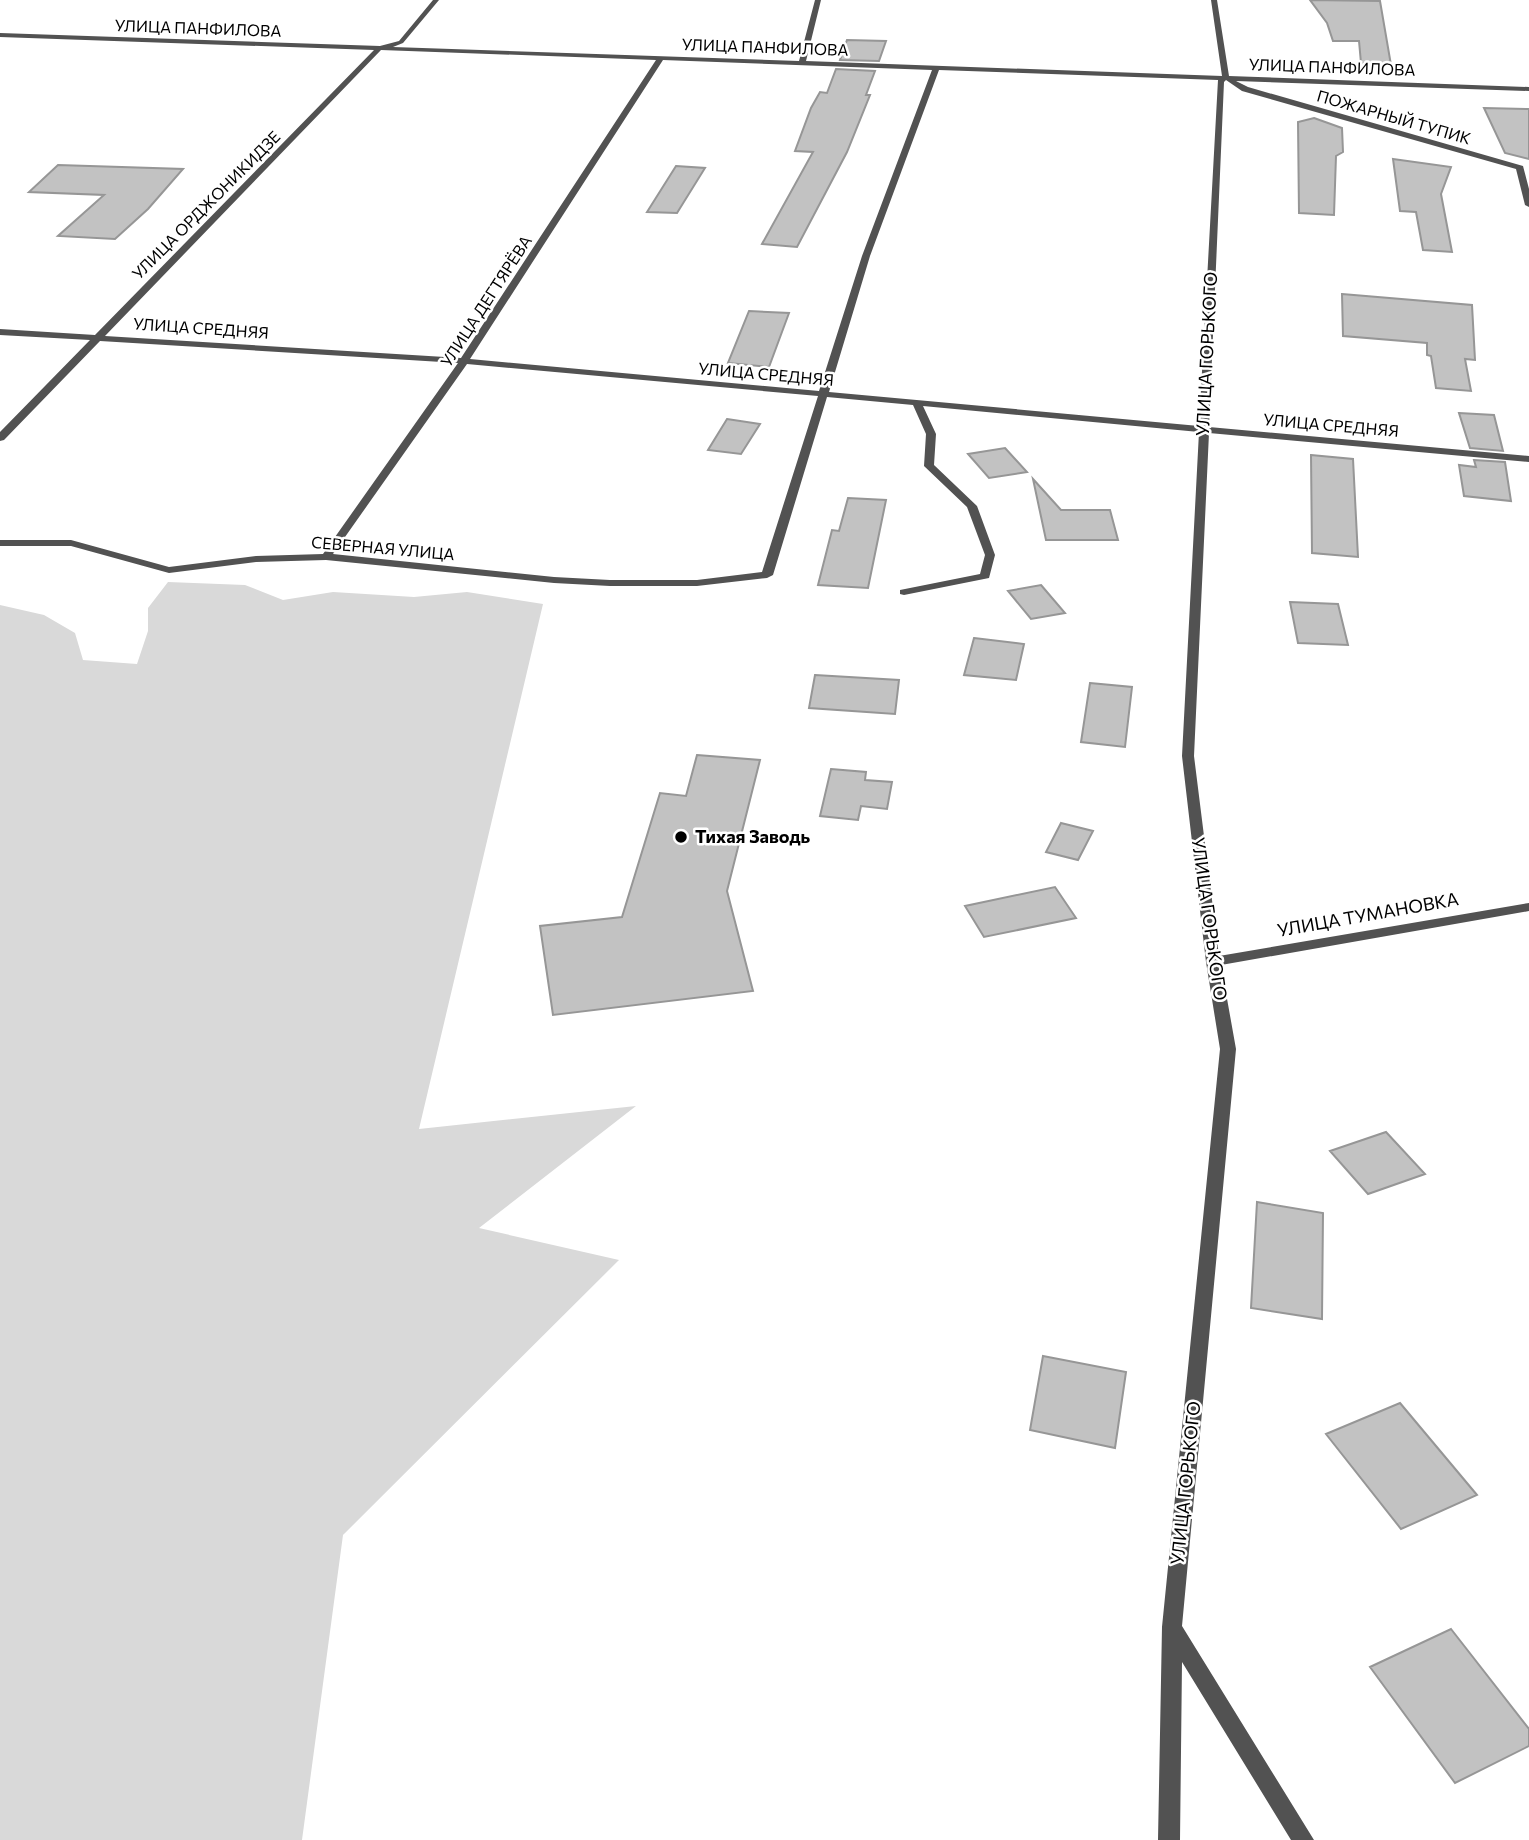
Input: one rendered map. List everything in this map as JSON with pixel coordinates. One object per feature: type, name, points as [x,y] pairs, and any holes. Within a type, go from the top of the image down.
[{"type":"street","name":"УЛИЦА ОРДЖОНИКИДЗЕ","points":[[0,438],[379,49],[401,43],[436,0]]},
{"type":"street","points":[[802,63],[818,0]]},
{"type":"street","name":"УЛИЦА ГОРЬКОГО","points":[[1169,1840],[1172,1627],[1228,1049],[1213,962],[1188,756],[1221,81],[1226,77],[1214,0]]},
{"type":"street","name":"УЛИЦА ПАНФИЛОВА","points":[[0,35],[1529,89]]},
{"type":"street","name":"УЛИЦА ДЕГТЯРЁВА","points":[[326,557],[464,361],[663,57]]},
{"type":"street","points":[[825,395],[866,256],[937,67]]},
{"type":"street","name":"ПОЖАРНЫЙ ТУПИК","points":[[1226,77],[1245,89],[1520,168],[1529,205]]},
{"type":"street","name":"УЛИЦА СРЕДНЯЯ","points":[[0,332],[464,361],[918,405],[1203,428],[1529,459]]},
{"type":"street","name":"СЕВЕРНАЯ УЛИЦА","points":[[0,543],[71,543],[169,570],[256,559],[326,557],[554,580],[610,583],[697,583],[767,575],[825,395]]},
{"type":"street","points":[[904,592],[985,576],[989,555],[972,506],[929,467],[930,434],[918,405]]},
{"type":"street","name":"УЛИЦА ТУМАНОВКА","points":[[1213,962],[1529,907]]},
{"type":"street","points":[[1172,1627],[1303,1840]]},
{"type":"shaded area","points":[[168,582],[245,585],[283,600],[333,592],[414,597],[467,592],[543,604],[419,1129],[636,1106],[479,1228],[619,1260],[343,1535],[302,1840],[0,1840],[0,605],[44,615],[75,633],[83,660],[137,664],[148,631],[148,608]]},
{"type":"building","points":[[1310,0],[1380,1],[1391,65],[1361,63],[1359,41],[1333,41],[1327,23]]},
{"type":"building","points":[[847,40],[886,41],[879,61],[840,60]]},
{"type":"building","points":[[836,69],[875,71],[866,95],[870,95],[847,152],[797,247],[762,244],[813,152],[795,151],[811,108],[820,92],[827,93]]},
{"type":"building","points":[[1484,108],[1529,109],[1529,159],[1505,153]]},
{"type":"building","points":[[1314,118],[1342,128],[1343,152],[1336,156],[1334,215],[1299,213],[1298,122]]},
{"type":"building","points":[[1393,159],[1451,167],[1441,194],[1452,252],[1423,250],[1416,212],[1400,211]]},
{"type":"building","points":[[58,165],[183,169],[148,209],[115,239],[58,236],[104,195],[29,192]]},
{"type":"building","points":[[676,166],[705,168],[677,213],[647,212]]},
{"type":"building","points":[[1342,294],[1472,305],[1475,360],[1465,359],[1471,391],[1436,388],[1431,356],[1427,355],[1427,343],[1343,336]]},
{"type":"building","points":[[749,311],[789,313],[769,367],[728,363]]},
{"type":"building","points":[[1459,413],[1494,415],[1503,451],[1470,448]]},
{"type":"building","points":[[727,419],[760,424],[741,454],[708,450]]},
{"type":"building","points":[[1005,448],[1027,472],[989,478],[968,454]]},
{"type":"building","points":[[1311,455],[1353,459],[1358,557],[1312,553]]},
{"type":"building","points":[[1474,460],[1505,462],[1511,501],[1464,496],[1459,465],[1476,467]]},
{"type":"building","points":[[1033,479],[1061,510],[1110,510],[1118,540],[1046,540]]},
{"type":"building","points":[[848,498],[886,500],[868,588],[818,585],[832,530],[839,531]]},
{"type":"building","points":[[1041,585],[1065,613],[1031,619],[1008,591]]},
{"type":"building","points":[[1290,602],[1338,604],[1348,645],[1298,643]]},
{"type":"building","points":[[974,638],[1024,644],[1016,680],[964,675]]},
{"type":"building","points":[[815,675],[899,680],[895,714],[809,708]]},
{"type":"building","points":[[1090,683],[1132,687],[1125,747],[1081,742]]},
{"type":"building","points":[[697,755],[760,760],[727,891],[753,991],[553,1015],[540,926],[622,917],[660,793],[686,796]]},
{"type":"building","points":[[831,769],[866,772],[865,780],[892,782],[887,809],[861,806],[858,820],[820,816]]},
{"type":"building","points":[[1061,823],[1093,831],[1078,860],[1046,852]]},
{"type":"building","points":[[1055,887],[1076,918],[984,937],[965,906]]},
{"type":"building","points":[[1386,1132],[1425,1174],[1368,1194],[1330,1151]]},
{"type":"building","points":[[1257,1202],[1323,1213],[1322,1319],[1251,1308]]},
{"type":"building","points":[[1043,1356],[1126,1372],[1115,1448],[1030,1430]]},
{"type":"building","points":[[1400,1403],[1477,1495],[1401,1529],[1326,1434]]},
{"type":"building","points":[[1451,1629],[1529,1729],[1529,1746],[1455,1783],[1370,1667]]},
{"type":"place","name":"Тихая Заводь","points":[[681,837]]}]
